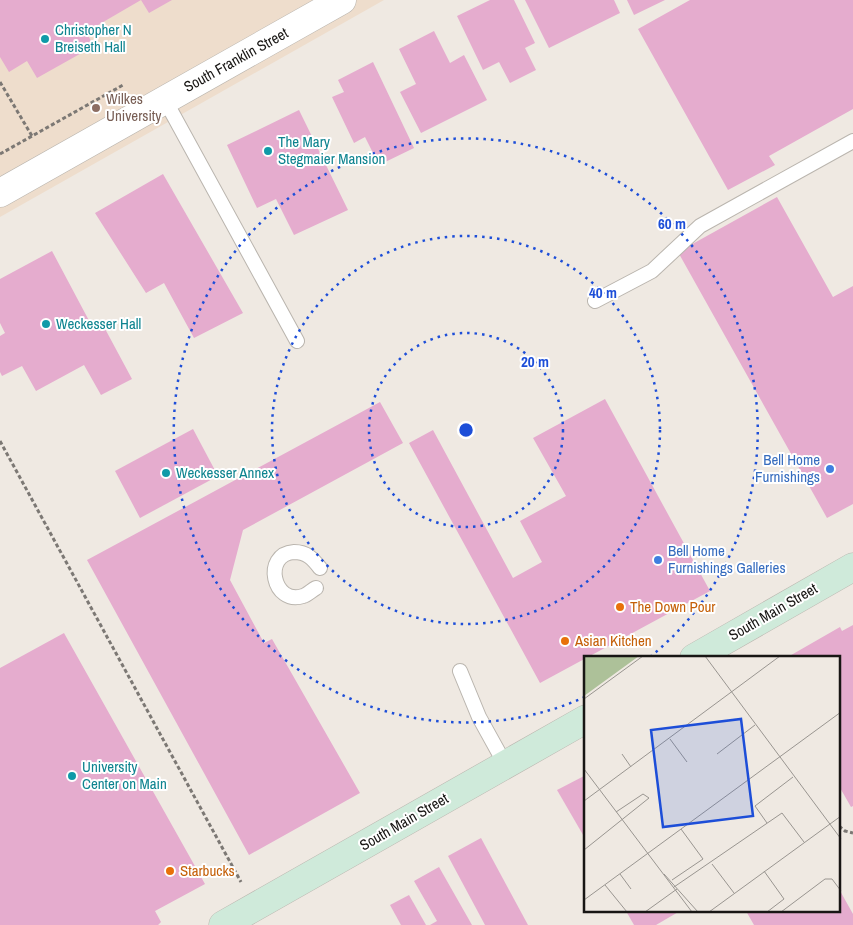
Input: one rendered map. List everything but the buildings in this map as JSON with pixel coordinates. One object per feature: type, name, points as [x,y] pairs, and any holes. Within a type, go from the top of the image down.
[{"type":"street","name":"South Franklin Street","points":[[0,193],[342,0]]},
{"type":"street","name":"South Main Street","points":[[697,656],[853,567]]},
{"type":"street","name":"South Main Street","points":[[223,925],[584,720]]},
{"type":"lane","points":[[165,100],[297,341]]},
{"type":"lane","points":[[595,301],[652,271],[700,226],[853,141]]},
{"type":"lane","points":[[316,588],[302,596],[292,597],[276,585],[274,575],[276,566],[282,557],[291,553],[301,552],[310,556],[320,568]]},
{"type":"lane","points":[[460,671],[479,717],[505,764]]},
{"type":"path","points":[[0,82],[32,136]]},
{"type":"path","points":[[0,441],[242,883]]},
{"type":"path","points":[[840,827],[845,831],[853,833]]},
{"type":"shaded area","name":"Wilkes University","points":[[0,0],[384,0],[0,217]]},
{"type":"place","name":"Christopher N Breiseth Hall","points":[[45,39]]},
{"type":"place","name":"Wilkes University","points":[[96,108]]},
{"type":"place","name":"The Mary Stegmaier Mansion","points":[[268,151]]},
{"type":"place","name":"Weckesser Hall","points":[[46,324]]},
{"type":"place","name":"Bell Home Furnishings","points":[[830,469]]},
{"type":"place","name":"Weckesser Annex","points":[[166,473]]},
{"type":"place","name":"Bell Home Furnishings Galleries","points":[[658,560]]},
{"type":"place","name":"The Down Pour","points":[[620,607]]},
{"type":"place","name":"Asian Kitchen","points":[[565,641]]},
{"type":"place","name":"University Center on Main","points":[[72,776]]},
{"type":"place","name":"Starbucks","points":[[170,871]]}]
